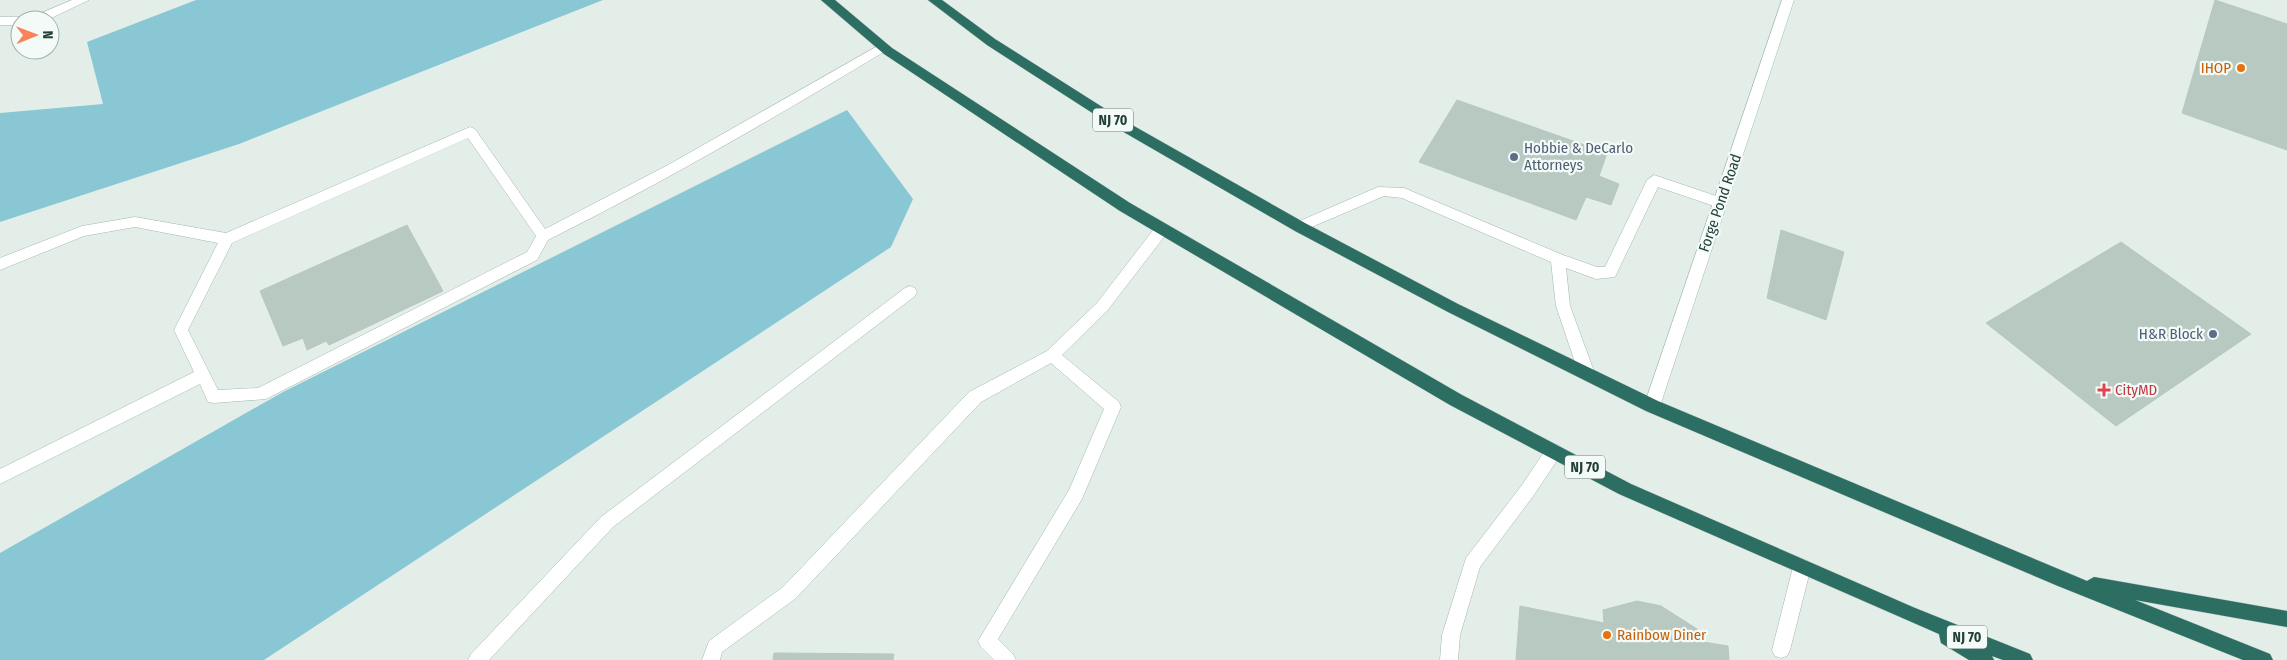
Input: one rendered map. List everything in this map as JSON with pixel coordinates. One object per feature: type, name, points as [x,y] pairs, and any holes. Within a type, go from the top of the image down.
[{"type":"highway","name":"NJ 70","points":[[827,0],[883,47],[1125,207],[1456,400],[1625,489],[1909,614],[2024,660]]},
{"type":"highway","name":"NJ 70","points":[[934,0],[991,42],[1113,120],[1300,227],[1453,308],[1652,406],[2064,580],[2264,660]]},
{"type":"highway","points":[[2064,580],[2287,619]]},
{"type":"highway","points":[[1909,614],[1986,660]]},
{"type":"street","points":[[60,10],[83,0]]},
{"type":"street","name":"Forge Pond Road","points":[[1652,406],[1788,0]]},
{"type":"street","points":[[227,239],[181,330],[214,397],[260,394],[532,256],[543,236],[624,196],[778,110],[883,47]]},
{"type":"street","points":[[0,264],[82,231],[135,222],[227,239],[470,132],[543,236]]},
{"type":"street","points":[[1300,227],[1383,191],[1404,193],[1558,259],[1596,273],[1610,273],[1654,180],[1720,203]]},
{"type":"street","points":[[711,660],[715,647],[789,593],[975,397],[1052,355],[1102,307],[1162,229]]},
{"type":"street","points":[[1558,259],[1563,306],[1587,374]]},
{"type":"street","points":[[477,660],[607,522],[910,292]]},
{"type":"street","points":[[1007,660],[987,641],[1076,494],[1113,407],[1052,355]]},
{"type":"street","points":[[0,478],[203,375]]},
{"type":"street","points":[[1449,660],[1451,635],[1472,563],[1528,490],[1554,450]]},
{"type":"street","points":[[1780,650],[1802,566]]},
{"type":"water","points":[[196,0],[603,0],[239,144],[0,222],[0,113],[103,104],[87,42]]},
{"type":"water","points":[[847,110],[913,199],[891,247],[264,660],[0,660],[0,553],[283,392]]},
{"type":"building","name":"IHOP","points":[[2215,0],[2287,24],[2287,150],[2182,113]]},
{"type":"building","name":"Hobbie & DeCarlo Attorneys","points":[[1457,100],[1607,153],[1599,176],[1619,184],[1611,205],[1586,197],[1576,220],[1419,162]]},
{"type":"building","points":[[407,225],[443,291],[329,345],[326,341],[307,350],[303,338],[283,346],[260,291]]},
{"type":"building","points":[[1781,230],[1844,252],[1826,320],[1767,298]]},
{"type":"building","points":[[2121,242],[2251,334],[2116,426],[1986,323]]},
{"type":"building","name":"Rainbow Diner","points":[[1637,601],[1661,606],[1697,629],[1697,641],[1728,646],[1729,660],[1516,660],[1520,606],[1604,623],[1603,610]]},
{"type":"building","points":[[774,653],[894,654],[893,660],[773,660]]},
{"type":"place","name":"IHOP","points":[[2241,68]]},
{"type":"place","name":"Hobbie & DeCarlo Attorneys","points":[[1514,157]]},
{"type":"place","name":"H&R Block","points":[[2213,334]]},
{"type":"place","name":"CityMD","points":[[2104,390]]},
{"type":"place","name":"Rainbow Diner","points":[[1607,635]]}]
